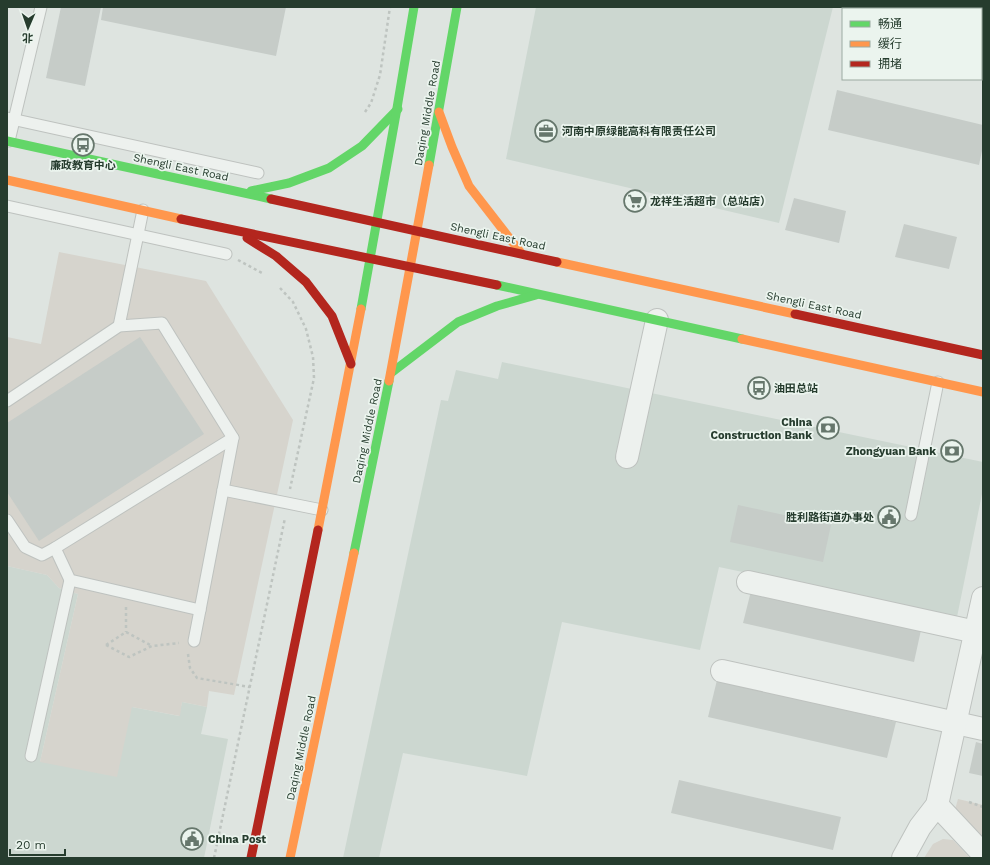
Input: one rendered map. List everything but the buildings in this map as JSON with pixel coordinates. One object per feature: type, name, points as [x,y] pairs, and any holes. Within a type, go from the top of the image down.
[{"type":"main road","points":[[251,858],[352,364],[398,109],[414,7]]},
{"type":"main road","name":"Daqing Middle Road","points":[[290,858],[391,373],[418,231],[457,7]]},
{"type":"main road","points":[[242,193],[289,183],[328,168],[362,146],[398,109]]},
{"type":"main road","points":[[439,112],[469,186],[521,253]]},
{"type":"main road","name":"Shengli East Road","points":[[8,141],[983,355]]},
{"type":"main road","points":[[7,180],[236,231],[538,294],[983,392]]},
{"type":"main road","points":[[236,231],[276,256],[306,282],[332,316],[352,364]]},
{"type":"main road","points":[[391,373],[458,322],[497,306],[538,294]]},
{"type":"street","points":[[627,457],[657,320]]},
{"type":"street","points":[[748,582],[976,632]]},
{"type":"street","points":[[903,858],[920,827],[937,805],[983,598]]},
{"type":"street","points":[[722,671],[983,729]]},
{"type":"street","points":[[937,805],[983,854]]},
{"type":"lane","points":[[8,141],[11,119],[41,7]]},
{"type":"lane","points":[[11,119],[258,173]]},
{"type":"lane","points":[[7,206],[226,254]]},
{"type":"lane","points":[[119,326],[144,210]]},
{"type":"lane","points":[[7,401],[119,326],[162,323],[233,438],[194,641]]},
{"type":"lane","points":[[911,515],[938,382]]},
{"type":"lane","points":[[7,520],[25,547],[42,556],[233,438]]},
{"type":"lane","points":[[223,490],[322,510]]},
{"type":"lane","points":[[31,756],[70,580],[55,548]]},
{"type":"lane","points":[[70,580],[200,610]]},
{"type":"path","points":[[364,114],[371,103],[380,75],[390,7]]},
{"type":"path","points":[[226,254],[268,276]]},
{"type":"path","points":[[214,858],[314,378],[313,357],[306,329],[293,302],[278,286]]},
{"type":"path","points":[[126,632],[127,594]]},
{"type":"path","points":[[126,632],[106,645],[129,657],[152,646],[194,641]]},
{"type":"path","points":[[126,632],[152,646]]},
{"type":"path","points":[[194,641],[188,653],[190,668],[196,678],[250,687]]},
{"type":"path","points":[[969,802],[983,807]]},
{"type":"shaded area","points":[[536,7],[833,7],[779,223],[506,159]]},
{"type":"shaded area","points":[[59,252],[206,281],[293,420],[234,695],[209,691],[207,707],[182,702],[180,716],[132,707],[117,777],[40,762],[78,594],[59,588],[47,575],[7,566],[7,337],[41,344]]},
{"type":"shaded area","points":[[502,362],[983,462],[983,489],[957,617],[719,567],[700,650],[562,622],[527,776],[403,753],[379,858],[343,858],[441,400],[448,401],[456,370],[498,379]]},
{"type":"shaded area","points":[[7,566],[47,575],[59,588],[78,594],[40,762],[132,707],[179,716],[182,702],[207,707],[201,734],[228,739],[204,858],[7,858]]},
{"type":"shaded area","points":[[958,799],[983,805],[983,844],[954,813]]},
{"type":"shaded area","points":[[943,839],[953,840],[970,858],[924,858],[933,844]]},
{"type":"traffic: fast","points":[[361,309],[414,7]]},
{"type":"traffic: fast","points":[[429,165],[457,7]]},
{"type":"traffic: fast","points":[[251,191],[289,183],[329,168],[362,146],[398,109]]},
{"type":"traffic: fast","points":[[7,141],[271,199]]},
{"type":"traffic: fast","points":[[497,285],[742,339]]},
{"type":"traffic: fast","points":[[391,373],[458,322],[497,306],[536,295]]},
{"type":"traffic: fast","points":[[354,553],[389,381]]},
{"type":"traffic: slow","points":[[439,112],[469,186],[521,253]]},
{"type":"traffic: slow","points":[[389,381],[429,165]]},
{"type":"traffic: slow","points":[[7,180],[181,219]]},
{"type":"traffic: slow","points":[[557,262],[795,314]]},
{"type":"traffic: slow","points":[[318,530],[361,309]]},
{"type":"traffic: slow","points":[[742,339],[983,392]]},
{"type":"traffic: slow","points":[[290,858],[354,553]]},
{"type":"traffic: jam","points":[[271,199],[557,262]]},
{"type":"traffic: jam","points":[[181,219],[497,285]]},
{"type":"traffic: jam","points":[[247,238],[276,256],[306,282],[332,316],[351,364]]},
{"type":"traffic: jam","points":[[795,314],[983,355]]},
{"type":"traffic: jam","points":[[251,858],[318,530]]},
{"type":"place","name":"河南中原绿能高科有限责任公司","points":[[546,131]]},
{"type":"place","name":"廉政教育中心","points":[[83,145]]},
{"type":"place","name":"龙祥生活超市（总站店）","points":[[635,201]]},
{"type":"place","name":"油田总站","points":[[759,388]]},
{"type":"place","name":"China Construction Bank","points":[[828,428]]},
{"type":"place","name":"Zhongyuan Bank","points":[[952,451]]},
{"type":"place","name":"胜利路街道办事处","points":[[889,517]]},
{"type":"place","name":"China Post","points":[[192,839]]}]
